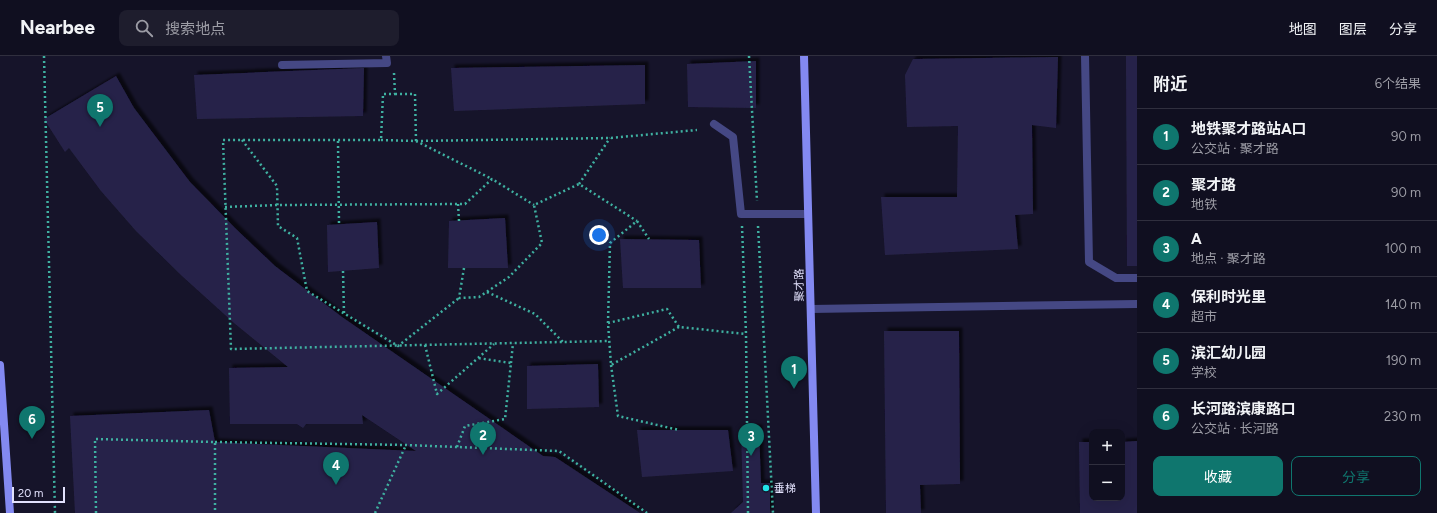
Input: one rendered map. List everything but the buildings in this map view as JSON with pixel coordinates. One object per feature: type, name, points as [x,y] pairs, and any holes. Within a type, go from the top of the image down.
[{"type":"street","points":[[282,64],[387,63],[386,56]]},
{"type":"street","name":"聚才路","points":[[804,56],[816,513]]},
{"type":"street","points":[[1085,56],[1089,262],[1116,278],[1137,278]]},
{"type":"street","points":[[714,124],[733,137],[741,214],[808,214]]},
{"type":"street","points":[[811,309],[1137,304]]},
{"type":"street","points":[[0,365],[10,513]]},
{"type":"path","points":[[44,56],[55,513]]},
{"type":"path","points":[[749,56],[757,206]]},
{"type":"path","points":[[394,71],[395,94]]},
{"type":"path","points":[[381,140],[383,94],[416,94],[416,141]]},
{"type":"path","points":[[609,341],[231,349],[223,140],[416,141],[610,138],[697,130]]},
{"type":"path","points":[[534,205],[579,184],[610,138]]},
{"type":"path","points":[[242,140],[277,186],[278,226],[297,238],[307,291],[398,346]]},
{"type":"path","points":[[338,141],[339,224]]},
{"type":"path","points":[[398,346],[459,298],[479,297],[509,277],[542,243],[534,205],[492,179],[416,141]]},
{"type":"path","points":[[226,207],[278,205],[464,204],[492,179]]},
{"type":"path","points":[[579,184],[637,222],[649,239]]},
{"type":"path","points":[[458,204],[459,221]]},
{"type":"path","points":[[741,214],[746,334],[748,513]]},
{"type":"path","points":[[637,222],[610,243],[608,323],[611,365],[618,416],[678,430]]},
{"type":"path","points":[[758,222],[773,513]]},
{"type":"path","points":[[459,298],[464,268]]},
{"type":"path","points":[[343,271],[344,314]]},
{"type":"path","points":[[486,292],[535,314],[563,342]]},
{"type":"path","points":[[608,323],[667,309],[679,327]]},
{"type":"path","points":[[611,365],[679,327],[746,334]]},
{"type":"path","points":[[457,447],[465,426],[505,419],[513,343]]},
{"type":"path","points":[[425,345],[437,394],[494,344]]},
{"type":"path","points":[[478,358],[511,363]]},
{"type":"path","points":[[96,513],[95,439],[406,445],[559,451],[647,513]]},
{"type":"path","points":[[215,442],[215,513]]},
{"type":"path","points":[[375,513],[406,445]]},
{"type":"place","name":"滨汇幼儿园","points":[[100,127]]},
{"type":"place","name":"地铁聚才路站A口","points":[[794,389]]},
{"type":"place","name":"长河路滨康路口","points":[[32,439]]},
{"type":"place","name":"聚才路","points":[[483,455]]},
{"type":"place","name":"A","points":[[751,456]]},
{"type":"place","name":"保利时光里","points":[[336,485]]},
{"type":"place","name":"垂梯","points":[[766,488]]}]
